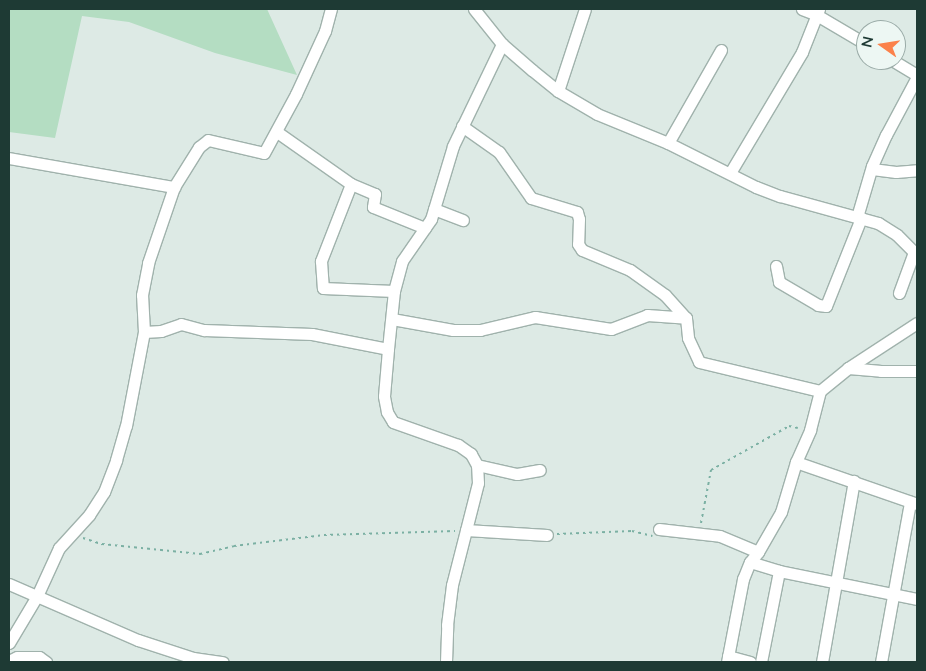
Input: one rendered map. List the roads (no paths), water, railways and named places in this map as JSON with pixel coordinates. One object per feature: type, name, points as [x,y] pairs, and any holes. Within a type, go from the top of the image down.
[{"type":"street","points":[[9,643],[37,596],[59,548],[89,515],[104,492],[116,460],[126,426],[144,332],[142,295],[148,263],[174,187],[199,147],[208,140],[264,153],[277,132],[324,31],[331,9]]},
{"type":"street","points":[[474,9],[502,44],[558,91],[597,114],[668,143],[780,196],[884,227],[916,253],[899,293]]},
{"type":"street","points":[[558,91],[585,9]]},
{"type":"street","points":[[802,9],[817,11],[856,37]]},
{"type":"street","points":[[730,173],[802,52],[817,11]]},
{"type":"street","points":[[446,662],[447,625],[452,585],[478,483],[477,465],[471,454],[458,445],[393,422],[386,412],[384,396],[388,349],[394,290],[402,261],[425,228],[434,209],[462,126],[502,44]]},
{"type":"street","points":[[668,143],[721,50]]},
{"type":"street","points":[[776,266],[779,282],[818,304],[826,306],[859,218],[872,169],[886,135],[917,76],[906,69]]},
{"type":"street","points":[[462,126],[499,152],[531,198],[576,212],[579,219],[578,244],[582,250],[630,270],[666,295],[686,318],[688,338],[699,362],[820,391]]},
{"type":"street","points":[[277,132],[351,184],[375,194],[373,207],[425,228]]},
{"type":"street","points":[[9,158],[174,187]]},
{"type":"street","points":[[872,169],[896,172],[917,170]]},
{"type":"street","points":[[351,184],[321,261],[323,288],[394,290]]},
{"type":"street","points":[[434,209],[463,220]]},
{"type":"street","points":[[392,319],[452,330],[471,330],[509,324],[535,317],[603,329],[611,329],[647,315],[686,318]]},
{"type":"street","points":[[750,662],[727,659],[743,579],[750,562],[758,552],[781,512],[796,462],[810,430],[820,391],[848,368],[917,323]]},
{"type":"street","points":[[144,332],[161,331],[181,324],[204,330],[312,334],[388,349]]},
{"type":"street","points":[[848,368],[881,371],[917,371]]},
{"type":"street","points":[[796,462],[914,503],[893,594],[881,662]]},
{"type":"street","points":[[477,465],[517,474],[540,470]]},
{"type":"street","points":[[822,662],[854,481]]},
{"type":"street","points":[[659,529],[699,532],[720,536],[758,552]]},
{"type":"street","points":[[466,530],[547,534]]},
{"type":"street","points":[[750,562],[779,571],[917,599]]},
{"type":"street","points":[[761,662],[779,571]]},
{"type":"street","points":[[9,584],[138,640],[193,658],[223,662]]},
{"type":"street","points":[[9,661],[17,658],[39,657],[46,662]]}]
